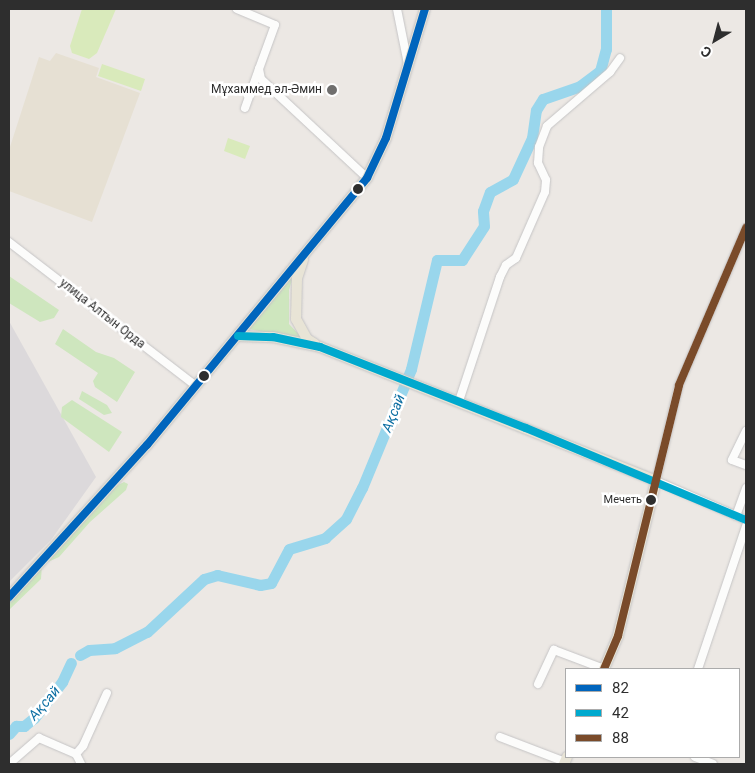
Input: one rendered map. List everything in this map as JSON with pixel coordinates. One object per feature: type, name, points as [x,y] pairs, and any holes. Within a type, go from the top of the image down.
[{"type":"main road","points":[[9,597],[102,497],[238,336],[367,178],[386,138],[425,9]]},
{"type":"main road","points":[[305,252],[296,279],[296,319],[307,339],[320,347]]},
{"type":"main road","points":[[238,336],[273,337],[320,347],[656,481],[618,636],[604,668]]},
{"type":"street","points":[[237,9],[275,25],[245,108]]},
{"type":"street","points":[[396,9],[408,64]]},
{"type":"street","points":[[459,401],[500,277],[506,265],[516,258],[545,192],[546,180],[538,163],[539,147],[547,126],[610,72],[620,58]]},
{"type":"street","points":[[259,69],[262,79],[270,89],[367,178]]},
{"type":"street","points":[[746,228],[742,247],[680,385],[656,481],[746,520]]},
{"type":"street","name":"улица Алтын Орда","points":[[9,242],[196,386]]},
{"type":"street","points":[[746,431],[732,460],[746,465]]},
{"type":"street","points":[[736,516],[746,488]]},
{"type":"street","points":[[698,668],[746,526]]},
{"type":"street","points":[[538,684],[554,650],[601,668]]},
{"type":"street","points":[[76,754],[84,746],[107,693]]},
{"type":"street","points":[[10,764],[39,738],[76,754],[81,764]]},
{"type":"street","points":[[500,738],[566,761]]},
{"type":"street","points":[[698,758],[713,764]]},
{"type":"shaded area","points":[[56,53],[99,68],[96,77],[140,93],[92,222],[9,191],[9,150],[39,57],[50,61]]},
{"type":"shaded area","points":[[9,321],[96,477],[51,540],[9,582]]},
{"type":"green space","points":[[82,9],[116,9],[97,53],[89,59],[72,53],[70,46]]},
{"type":"green space","points":[[102,64],[145,79],[141,91],[98,76]]},
{"type":"green space","points":[[228,138],[250,146],[245,159],[224,151]]},
{"type":"green space","points":[[295,270],[289,290],[289,324],[305,341],[249,329]]},
{"type":"green space","points":[[9,276],[59,310],[54,318],[40,322],[9,303]]},
{"type":"green space","points":[[63,329],[96,352],[114,358],[135,372],[117,402],[95,387],[93,381],[98,373],[55,344]]},
{"type":"green space","points":[[82,391],[107,405],[112,413],[104,415],[79,399]]},
{"type":"green space","points":[[72,400],[122,432],[109,452],[61,417],[62,407]]},
{"type":"green space","points":[[124,482],[128,484],[126,490],[90,522],[59,557],[48,562],[93,509],[116,486]]},
{"type":"green space","points":[[42,565],[41,579],[9,610],[9,600]]},
{"type":"waterway","name":"Ақсай","points":[[80,655],[89,650],[115,648],[147,632],[204,579],[217,575],[260,585],[271,583],[289,549],[325,538],[346,519],[362,488],[411,369],[437,260],[462,260],[484,226],[483,211],[490,192],[513,179],[532,138],[536,110],[543,99],[580,86],[600,71],[606,49],[606,9]]},
{"type":"waterway","name":"Ақсай","points":[[9,734],[16,726],[24,726],[34,718],[62,682],[71,663]]},
{"type":"transit line","name":"82","points":[[9,597],[147,445],[367,178],[386,138],[425,9]]},
{"type":"transit line","name":"88","points":[[604,668],[618,636],[679,385],[746,228]]},
{"type":"transit line","name":"42","points":[[238,336],[273,337],[320,347],[526,428],[746,520]]},
{"type":"place","name":"Мұхаммед әл-Әмин","points":[[332,90]]},
{"type":"place","name":"Мечеть","points":[[651,500]]}]
